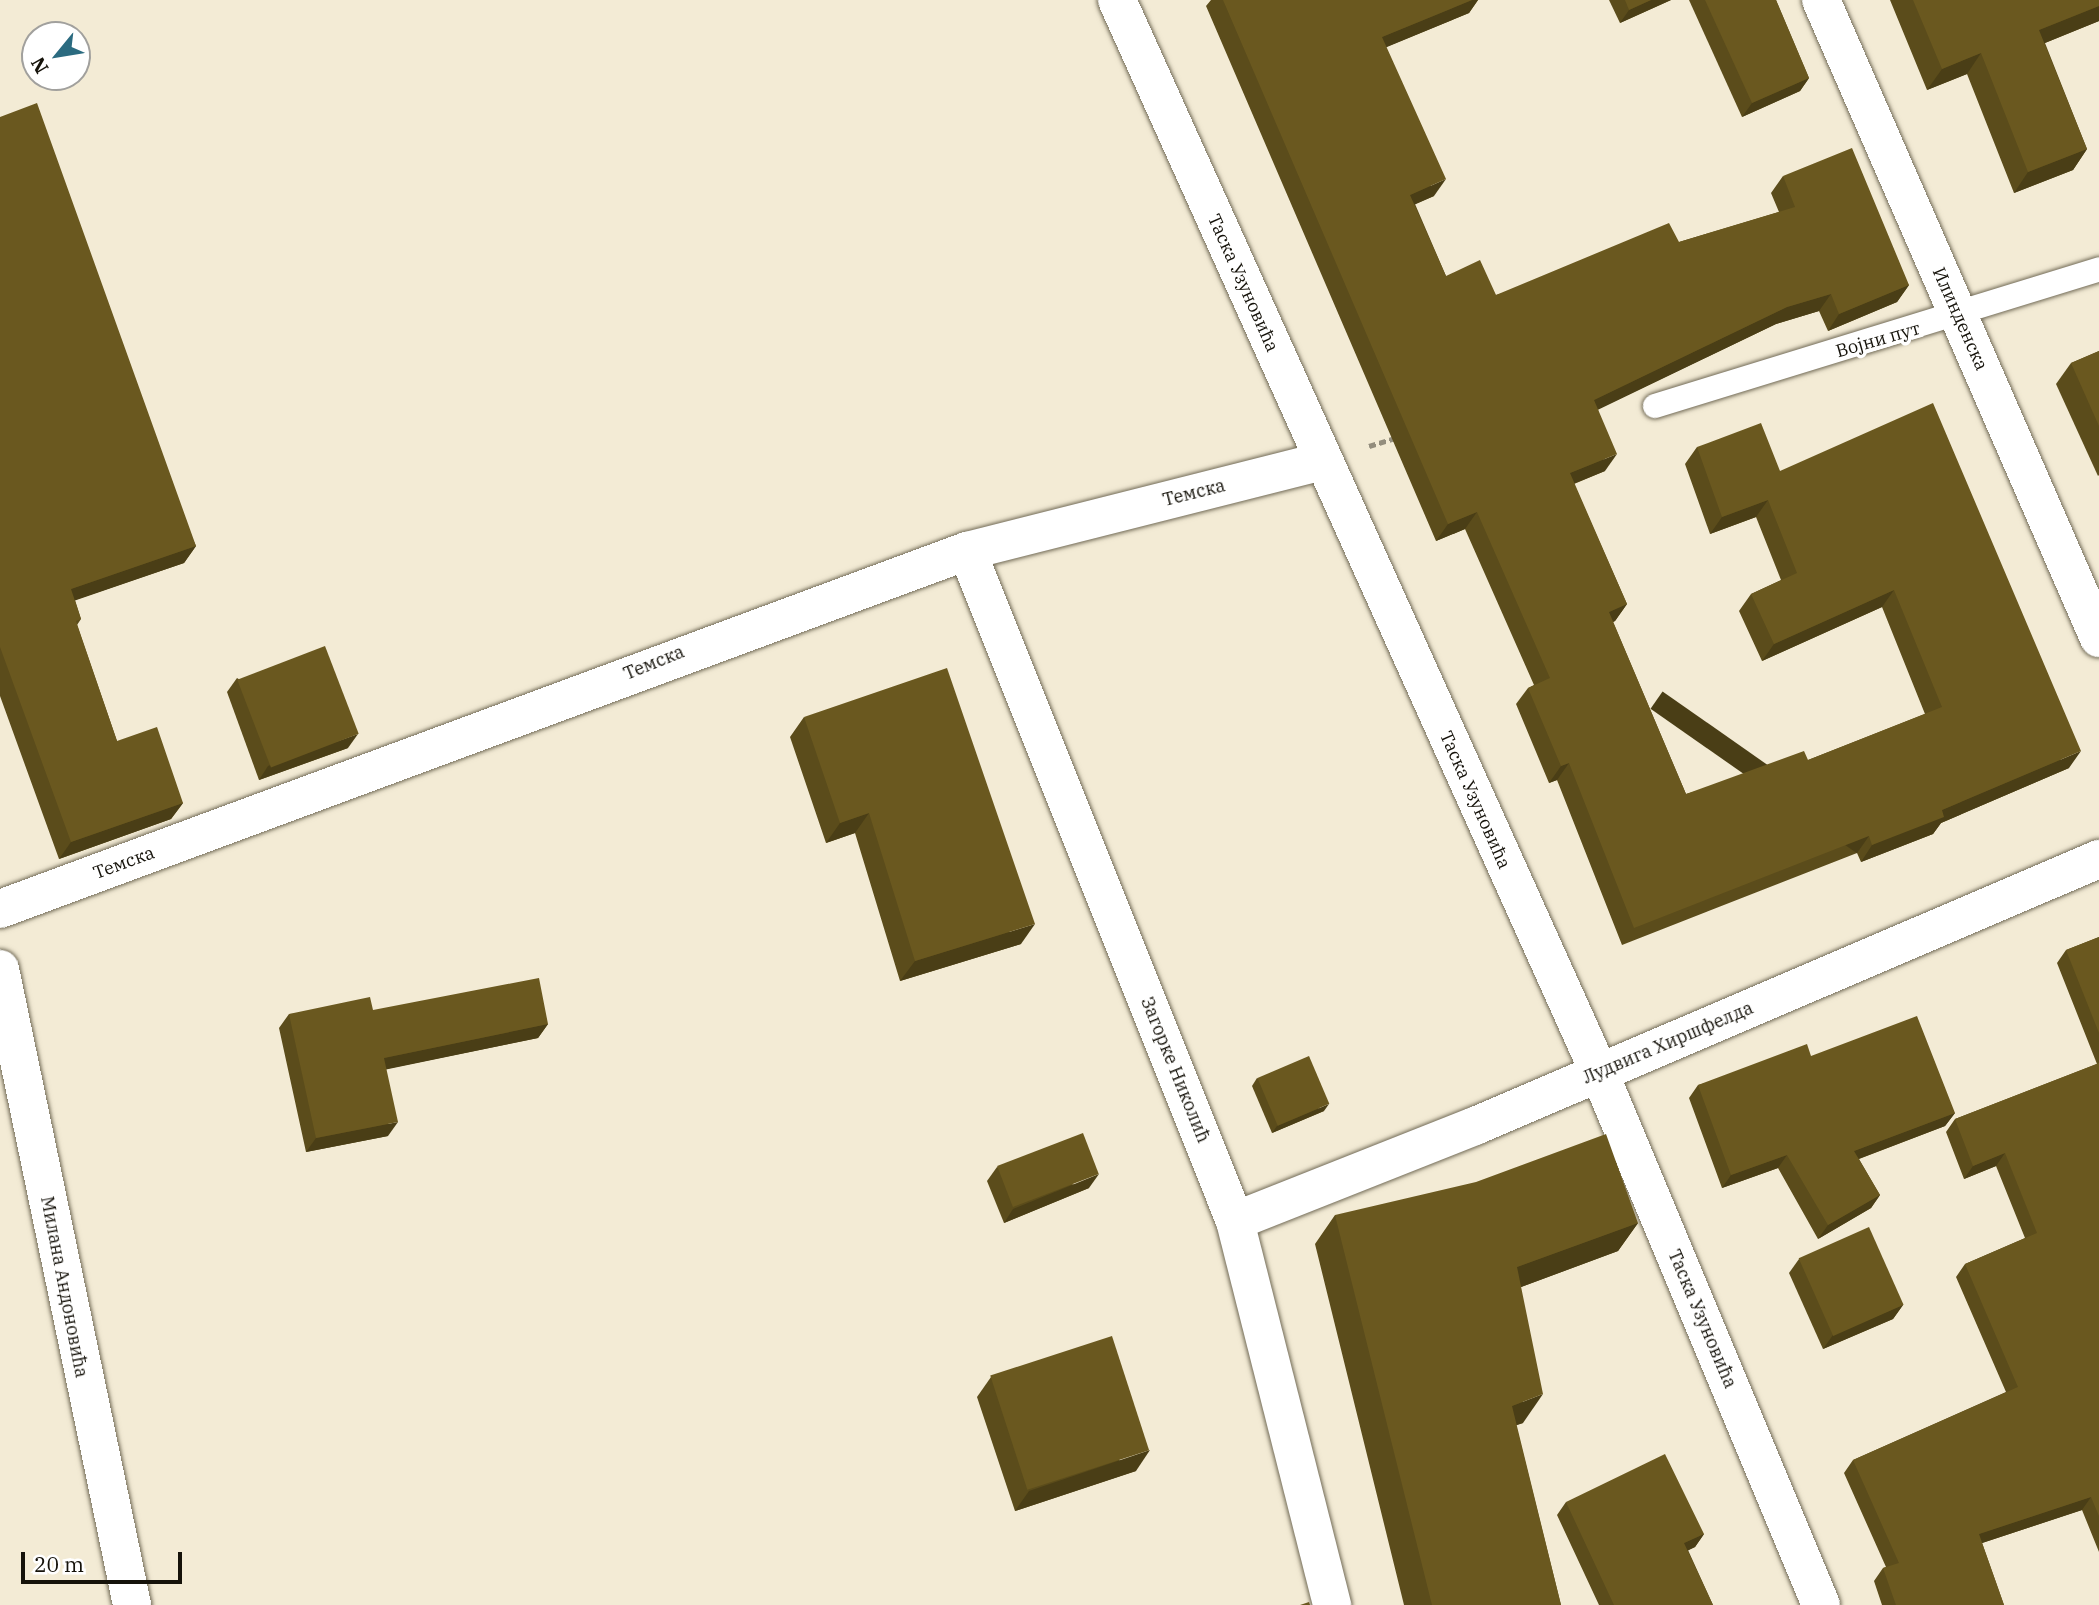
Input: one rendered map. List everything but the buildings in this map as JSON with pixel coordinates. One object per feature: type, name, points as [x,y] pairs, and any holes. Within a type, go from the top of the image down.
[{"type":"street","name":"Таска Узуновића","points":[[1117,0],[1599,1072],[1821,1605]]},
{"type":"street","name":"Илинденска","points":[[1821,0],[2099,638]]},
{"type":"street","name":"Темска","points":[[0,909],[967,551],[1322,461]]},
{"type":"street","name":"Загорке Николић","points":[[967,551],[1235,1221],[1332,1605]]},
{"type":"street","name":"Лудвига Хиршфелда","points":[[1235,1221],[1599,1072],[2099,859]]},
{"type":"street","name":"Милана Андоновића","points":[[0,969],[132,1605]]},
{"type":"lane","name":"Војни пут","points":[[1655,406],[1958,317],[2099,269]]},
{"type":"path","points":[[1322,461],[1401,436]]}]
